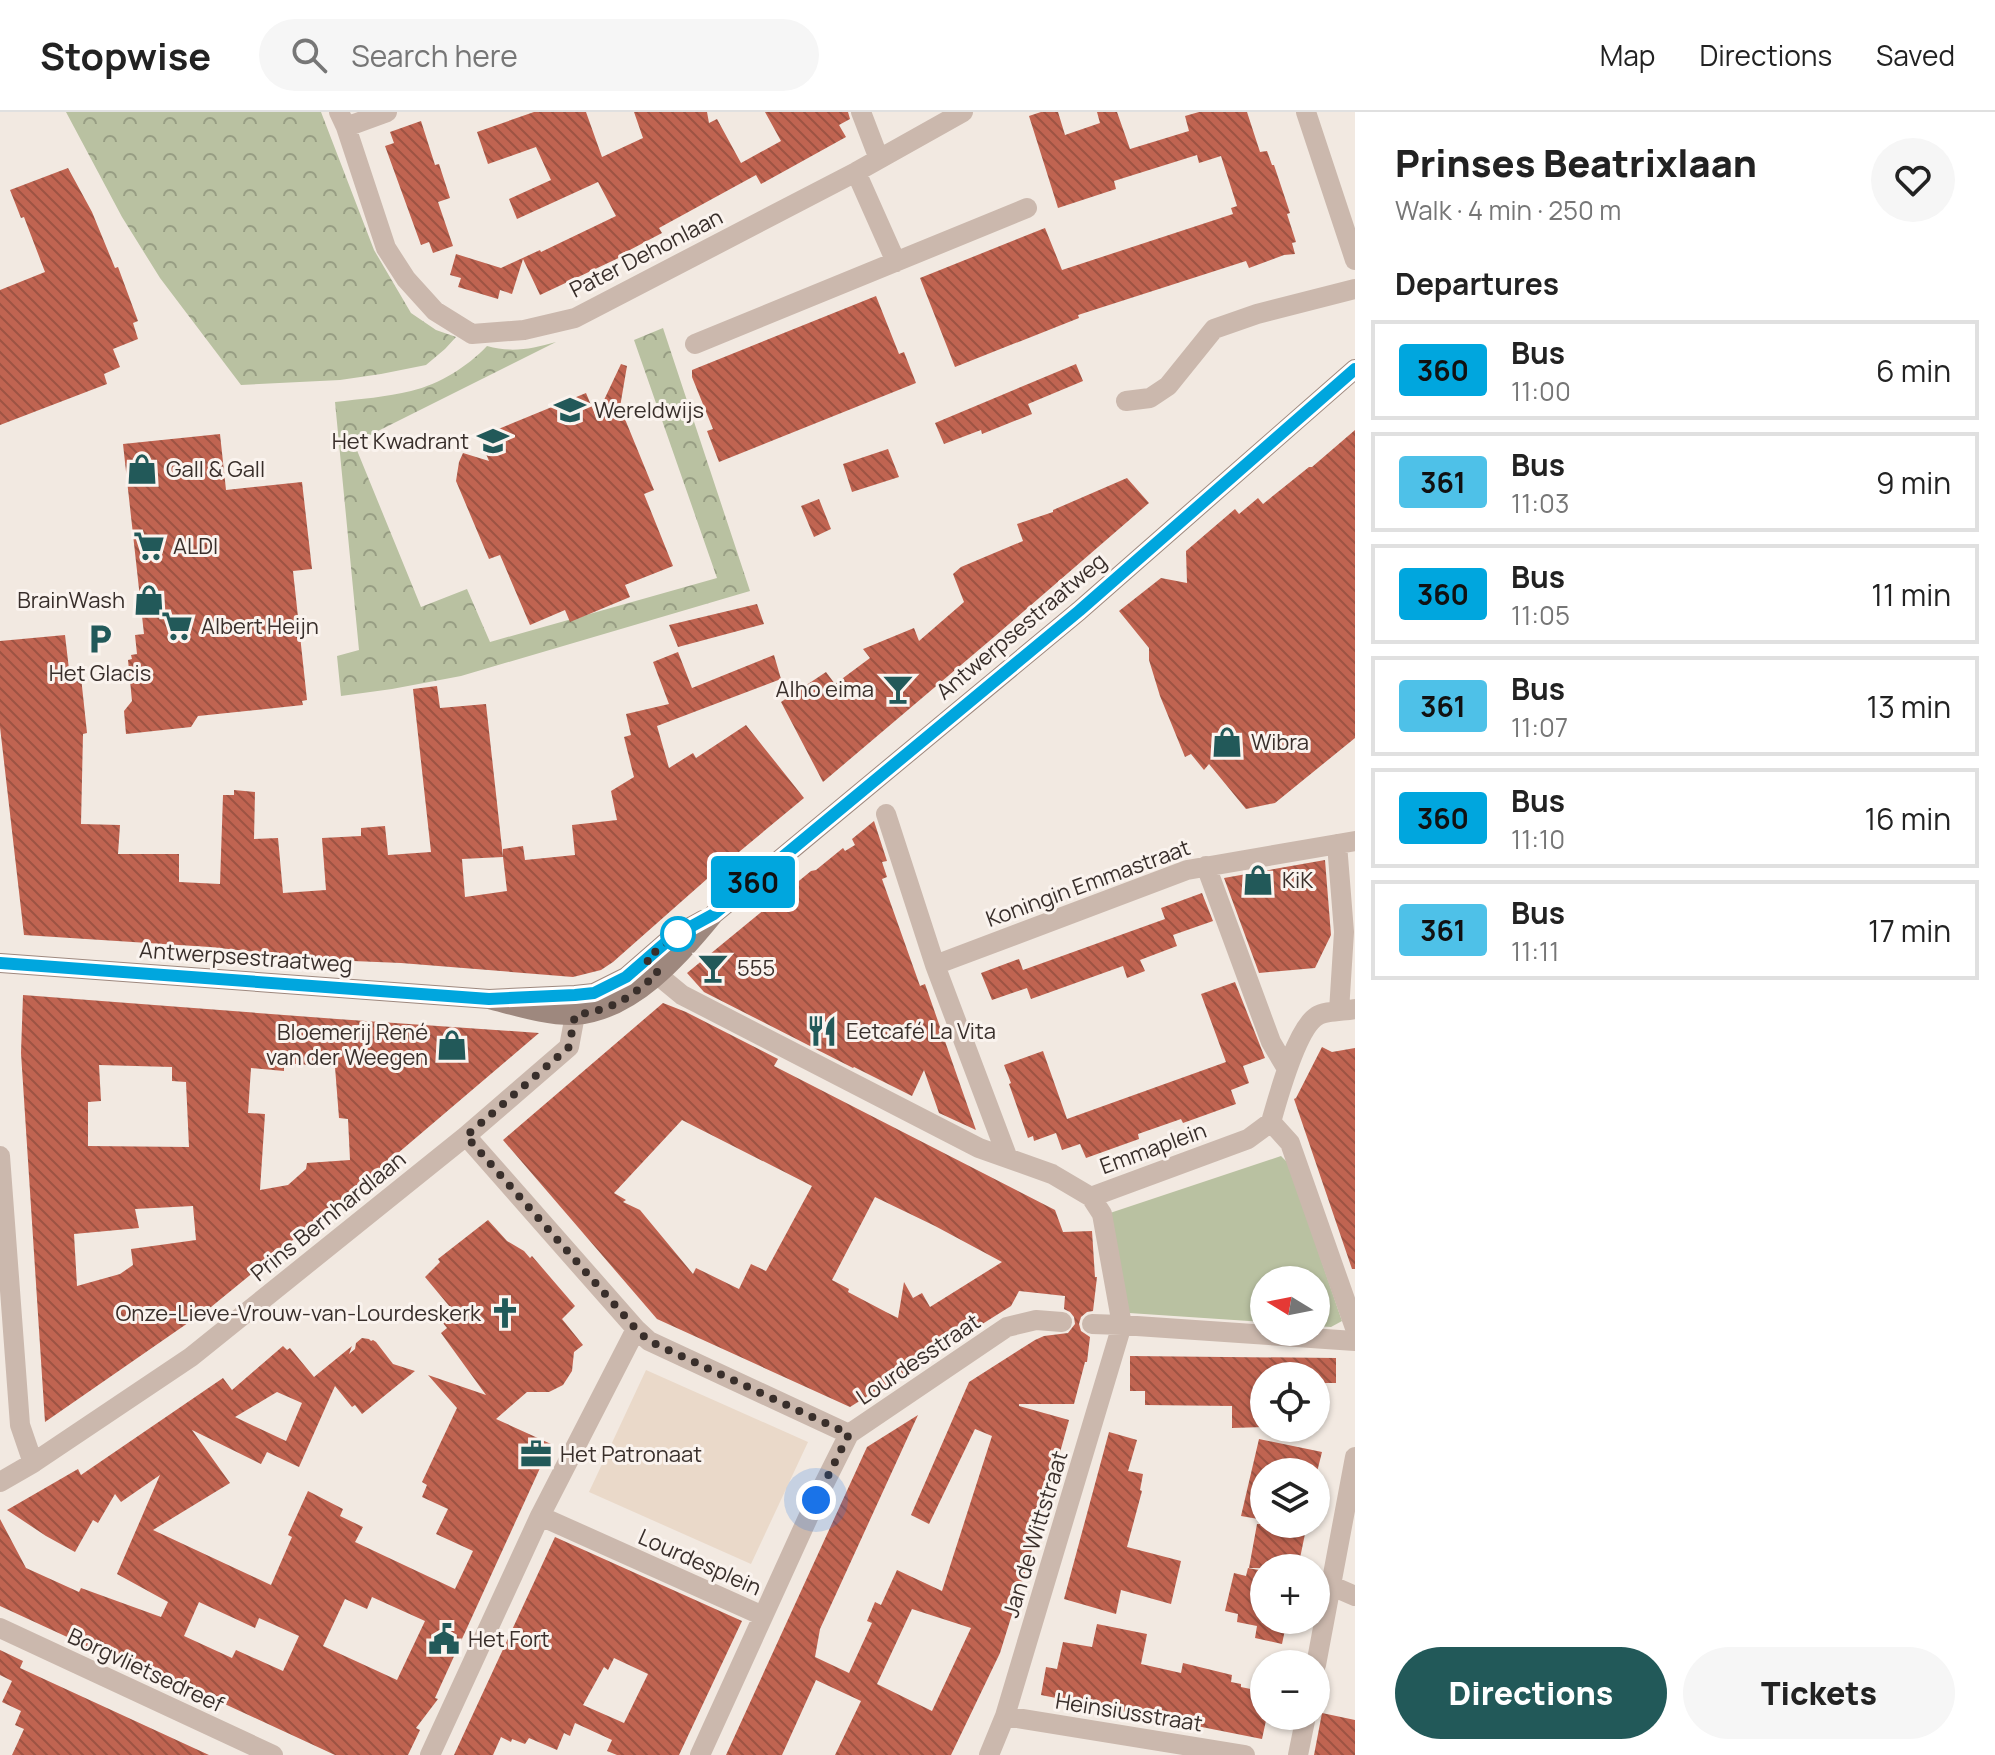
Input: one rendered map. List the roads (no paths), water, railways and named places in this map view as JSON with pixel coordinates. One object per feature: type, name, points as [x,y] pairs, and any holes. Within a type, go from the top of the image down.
[{"type":"street","points":[[342,120],[387,112]]},
{"type":"street","points":[[861,112],[879,159]]},
{"type":"street","name":"Pater Dehonlaan","points":[[342,120],[386,248],[406,279],[435,311],[472,334],[524,330],[575,318],[856,172],[963,112]]},
{"type":"street","points":[[1306,112],[1355,260]]},
{"type":"street","points":[[856,172],[896,262]]},
{"type":"street","points":[[695,344],[1027,208]]},
{"type":"street","points":[[1126,401],[1150,398],[1168,386],[1214,329],[1257,314],[1355,289]]},
{"type":"street","name":"Antwerpsestraatweg","points":[[0,963],[489,999],[594,993],[686,948],[714,914],[1079,611],[1355,369]]},
{"type":"street","points":[[886,814],[935,965],[1007,1156]]},
{"type":"street","points":[[1346,843],[1344,932],[1347,1010],[1317,1016],[1304,1030],[1287,1069],[1271,1122],[1290,1143],[1355,1328]]},
{"type":"street","name":"Koningin Emmastraat","points":[[935,965],[1187,870],[1346,843]]},
{"type":"street","points":[[1206,866],[1271,1042],[1287,1069]]},
{"type":"street","points":[[652,966],[682,995],[979,1148],[1052,1174],[1091,1197]]},
{"type":"street","name":"Antwerpsestraatweg","points":[[489,999],[552,1014],[575,1015],[600,1011],[636,992],[652,966]]},
{"type":"street","name":"Prins Bernhardlaan","points":[[0,1482],[191,1357],[466,1136],[569,1047],[575,1015]]},
{"type":"street","name":"Emmaplein","points":[[1122,1325],[1102,1214],[1091,1197],[1248,1139],[1271,1122]]},
{"type":"street","points":[[466,1136],[649,1341],[849,1434]]},
{"type":"street","points":[[0,1156],[20,1425],[33,1463]]},
{"type":"street","name":"Lourdesstraat","points":[[849,1434],[1007,1327],[1036,1320],[1062,1322]]},
{"type":"street","points":[[1092,1324],[1355,1341]]},
{"type":"street","name":"Jan de Wittstraat","points":[[989,1755],[1005,1716],[1122,1325]]},
{"type":"street","points":[[430,1755],[540,1516],[636,1329]]},
{"type":"street","name":"Lourdesplein","points":[[540,1516],[763,1616],[849,1434]]},
{"type":"street","points":[[1319,1650],[1355,1457]]},
{"type":"street","points":[[1332,1586],[1355,1596]]},
{"type":"street","points":[[700,1755],[763,1616]]},
{"type":"street","name":"Borgvlietsedreef","points":[[0,1628],[273,1755]]},
{"type":"street","name":"Heinsiusstraat","points":[[1005,1716],[1245,1755]]},
{"type":"street","points":[[1298,1755],[1303,1730]]},
{"type":"place","name":"Wereldwijs","points":[[570,410]]},
{"type":"place","name":"Het Kwadrant","points":[[493,441]]},
{"type":"place","name":"Gall & Gall","points":[[142,469]]},
{"type":"place","name":"ALDI","points":[[149,546]]},
{"type":"place","name":"BrainWash","points":[[149,600]]},
{"type":"place","name":"Albert Heijn","points":[[177,626]]},
{"type":"place","name":"Het Glacis","points":[[100,639]]},
{"type":"place","name":"Alho eima","points":[[898,689]]},
{"type":"place","name":"Wibra","points":[[1227,742]]},
{"type":"place","name":"KiK","points":[[1258,880]]},
{"type":"place","name":"555","points":[[713,968]]},
{"type":"place","name":"Eetcafé La Vita","points":[[822,1031]]},
{"type":"place","name":"Bloemerij René van der Weegen","points":[[452,1045]]},
{"type":"place","name":"Onze-Lieve-Vrouw-van-Lourdeskerk","points":[[505,1313]]},
{"type":"place","name":"Het Patronaat","points":[[536,1454]]},
{"type":"place","name":"Het Fort","points":[[444,1639]]}]
